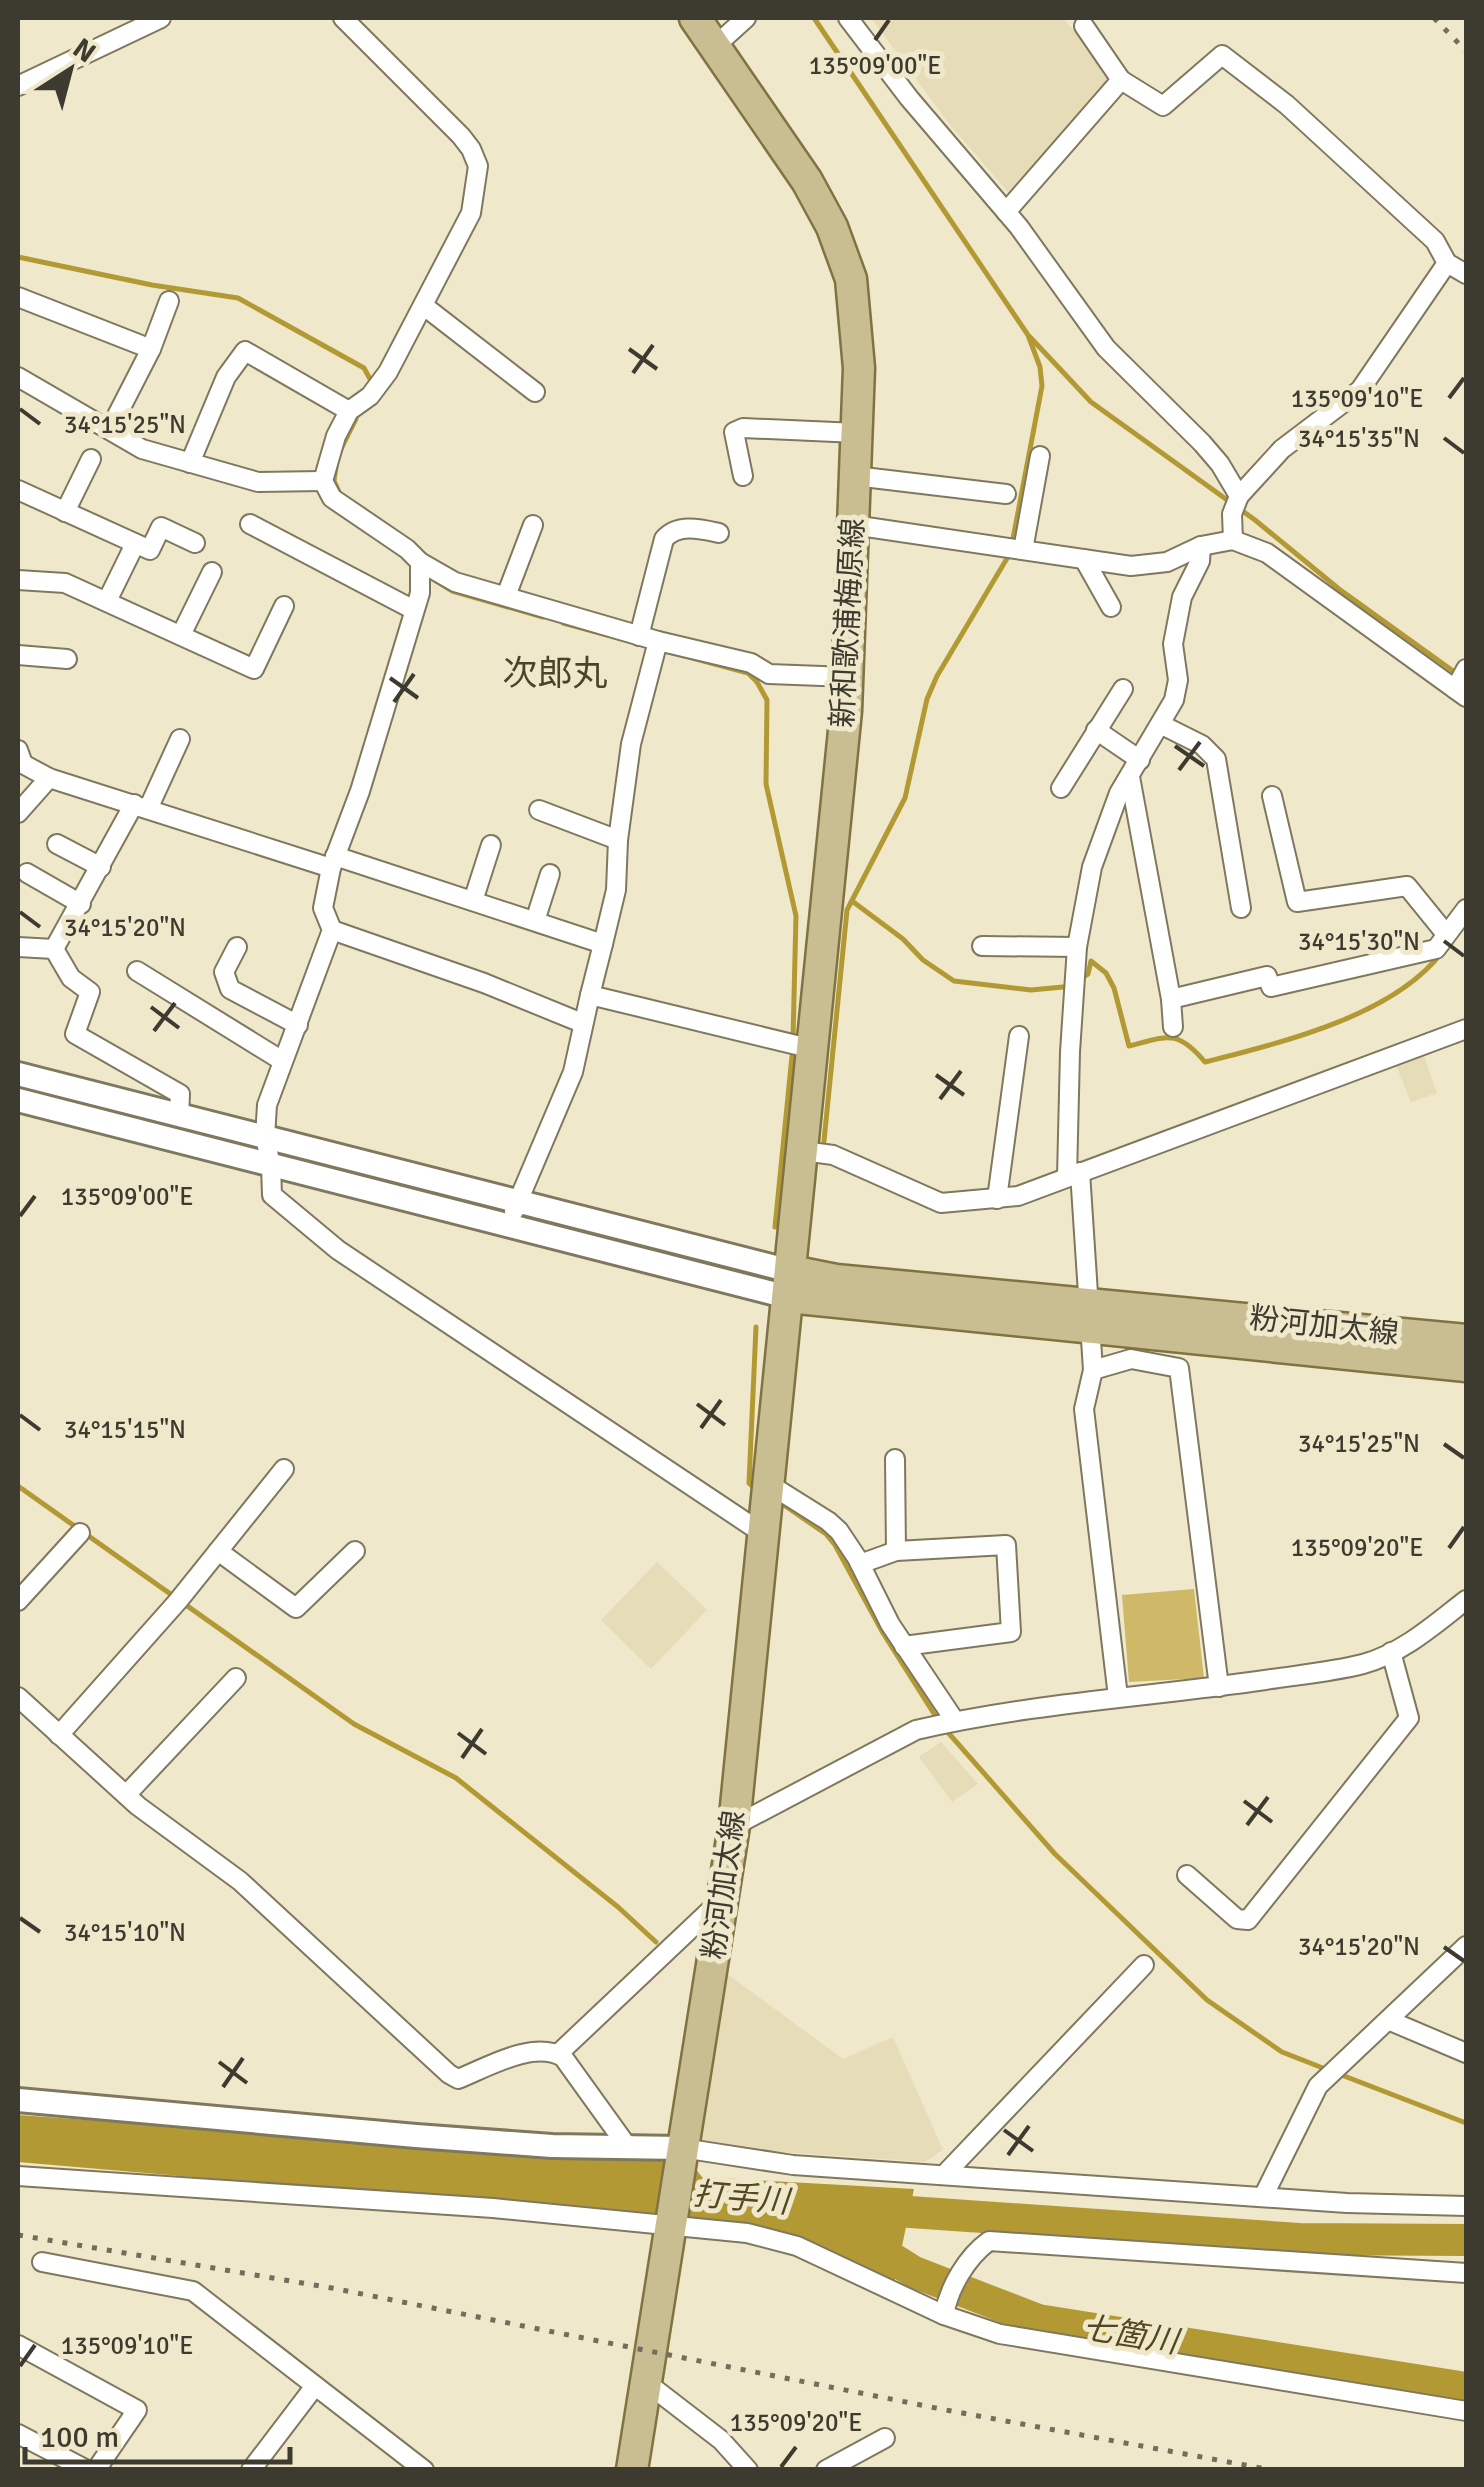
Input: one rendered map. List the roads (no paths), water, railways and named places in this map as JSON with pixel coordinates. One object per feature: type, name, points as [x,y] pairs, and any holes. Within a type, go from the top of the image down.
[{"type":"main road","name":"新和歌浦梅原線","points":[[695,18],[807,181],[851,280],[856,313],[859,368],[848,676],[789,1284]]},
{"type":"main road","name":"粉河加太線","points":[[632,2470],[725,1896],[789,1284],[836,1280],[1466,1366]]},
{"type":"main road","name":"粉河加太線","points":[[1090,1316],[1466,1340]]},
{"type":"street","points":[[18,86],[161,18]]},
{"type":"street","points":[[343,18],[461,136],[478,166],[472,213],[424,306],[388,372],[370,396],[349,410],[336,436],[322,480],[332,498],[420,562],[455,582],[652,644],[751,662],[769,674],[848,676]]},
{"type":"street","points":[[714,47],[746,18]]},
{"type":"street","points":[[848,18],[909,98],[1006,212],[1106,348],[1220,464],[1237,501],[1233,540]]},
{"type":"street","points":[[1084,26],[1120,80],[1162,106],[1222,55],[1287,105],[1435,240],[1448,263],[1466,274]]},
{"type":"street","points":[[1006,212],[1120,80]]},
{"type":"street","points":[[1237,501],[1282,448],[1360,390],[1448,263]]},
{"type":"street","points":[[18,297],[151,349]]},
{"type":"street","points":[[110,429],[151,349],[169,302]]},
{"type":"street","points":[[424,306],[535,392]]},
{"type":"street","points":[[190,463],[226,377],[245,351],[349,410]]},
{"type":"street","points":[[18,376],[142,449],[258,482],[322,480]]},
{"type":"street","points":[[743,476],[734,432],[744,428],[857,434]]},
{"type":"street","points":[[1012,549],[1040,456]]},
{"type":"street","points":[[65,512],[91,459]]},
{"type":"street","points":[[855,476],[1006,494]]},
{"type":"street","points":[[18,490],[150,550],[162,528],[195,544]]},
{"type":"street","points":[[250,524],[414,610]]},
{"type":"street","points":[[506,596],[533,525]]},
{"type":"street","points":[[853,526],[1131,566],[1167,562],[1201,546],[1233,540],[1267,553],[1463,681]]},
{"type":"street","points":[[506,1226],[568,1088],[616,890],[618,840],[631,744],[652,644],[664,539],[678,530],[700,528],[718,533]]},
{"type":"street","points":[[107,601],[135,544]]},
{"type":"street","points":[[1118,1697],[1084,1410],[1093,1370],[1074,1175],[1070,1052],[1077,948],[1092,866],[1120,793],[1174,700],[1178,680],[1172,644],[1182,597],[1200,562],[1201,546]]},
{"type":"street","points":[[1084,559],[1110,608]]},
{"type":"street","points":[[420,562],[420,593],[360,791],[333,862],[323,908],[332,930],[267,1105],[265,1137],[272,1194],[338,1250],[764,1535]]},
{"type":"street","points":[[181,635],[212,572]]},
{"type":"street","points":[[18,580],[65,583],[254,669],[284,606]]},
{"type":"street","points":[[18,656],[67,660]]},
{"type":"street","points":[[1061,788],[1123,689]]},
{"type":"street","points":[[1162,725],[1202,745],[1216,759],[1241,908]]},
{"type":"street","points":[[1096,730],[1140,760]]},
{"type":"street","points":[[54,949],[180,739]]},
{"type":"street","points":[[18,750],[23,764],[50,778],[473,901],[603,944]]},
{"type":"street","points":[[1130,776],[1173,1027]]},
{"type":"street","points":[[18,813],[50,778]]},
{"type":"street","points":[[1272,796],[1297,902],[1407,886],[1446,934]]},
{"type":"street","points":[[538,810],[618,840]]},
{"type":"street","points":[[57,844],[101,867]]},
{"type":"street","points":[[473,901],[491,845]]},
{"type":"street","points":[[27,873],[81,904]]},
{"type":"street","points":[[535,921],[550,874]]},
{"type":"street","points":[[1171,999],[1267,976],[1271,987],[1436,949],[1466,909]]},
{"type":"street","points":[[332,930],[484,982],[582,1024]]},
{"type":"street","points":[[982,946],[1077,948]]},
{"type":"street","points":[[18,947],[54,949]]},
{"type":"street","points":[[237,947],[224,972],[230,989],[298,1025]]},
{"type":"street","points":[[54,949],[71,978],[90,992],[75,1034],[180,1094],[179,1116]]},
{"type":"street","points":[[136,971],[281,1060]]},
{"type":"street","points":[[590,996],[813,1050]]},
{"type":"street","points":[[803,1151],[834,1155],[942,1204],[1018,1196],[1466,1029]]},
{"type":"street","points":[[997,1199],[1020,1036]]},
{"type":"street","points":[[18,1074],[517,1203],[789,1284]]},
{"type":"street","points":[[55,1110],[61,1085]]},
{"type":"street","points":[[18,1100],[506,1226],[789,1284]]},
{"type":"street","points":[[1093,1370],[1131,1359],[1178,1368],[1219,1687]]},
{"type":"street","points":[[895,1459],[896,1551]]},
{"type":"street","points":[[59,1735],[284,1469]]},
{"type":"street","points":[[769,1484],[828,1521],[860,1564],[947,1723]]},
{"type":"street","points":[[18,1601],[80,1533]]},
{"type":"street","points":[[860,1564],[896,1551],[1006,1545],[1011,1632],[904,1646]]},
{"type":"street","points":[[218,1551],[296,1608],[355,1551]]},
{"type":"street","points":[[734,1826],[899,1736],[947,1723],[1365,1664],[1409,1644],[1466,1600]]},
{"type":"street","points":[[1187,1875],[1236,1919],[1248,1920],[1409,1718],[1391,1652]]},
{"type":"street","points":[[126,1795],[236,1678]]},
{"type":"street","points":[[18,1697],[126,1795],[240,1880],[449,2074],[458,2078],[533,2051],[552,2050],[627,2146]]},
{"type":"street","points":[[558,2054],[725,1896]]},
{"type":"street","points":[[1263,2198],[1318,2086],[1466,1946]]},
{"type":"street","points":[[944,2175],[1144,1965]]},
{"type":"street","points":[[1388,2020],[1466,2053]]},
{"type":"street","points":[[18,2100],[416,2136],[552,2146],[627,2146],[792,2165],[1263,2198],[1466,2206]]},
{"type":"street","points":[[18,2176],[672,2221],[747,2233],[797,2246],[1000,2334],[1466,2412]]},
{"type":"street","points":[[945,2309],[974,2252],[990,2241],[1466,2273]]},
{"type":"street","points":[[42,2262],[193,2291],[419,2468]]},
{"type":"street","points":[[18,2346],[137,2410],[96,2470]]},
{"type":"street","points":[[647,2383],[720,2440],[748,2470]]},
{"type":"street","points":[[251,2470],[315,2386]]},
{"type":"street","points":[[18,2434],[87,2470]]},
{"type":"street","points":[[826,2470],[885,2438]]},
{"type":"water","points":[[18,2115],[691,2163],[702,2177],[914,2189],[894,2284],[787,2233],[751,2225],[18,2162]]},
{"type":"waterway","points":[[814,18],[1028,335],[1040,367],[1042,386],[1012,544]]},
{"type":"waterway","points":[[18,257],[238,298],[364,368],[370,379]]},
{"type":"waterway","points":[[1030,337],[1091,402],[1255,520],[1339,589],[1460,676]]},
{"type":"waterway","points":[[340,451],[356,419]]},
{"type":"waterway","points":[[336,467],[334,481],[340,494]]},
{"type":"waterway","points":[[824,1141],[847,910],[905,798],[927,699],[937,676],[1009,555]]},
{"type":"waterway","points":[[436,581],[452,591],[543,617]]},
{"type":"waterway","points":[[563,623],[748,673],[767,700],[766,784],[796,916],[793,1039]]},
{"type":"waterway","points":[[852,901],[954,981],[1031,990],[1063,987]]},
{"type":"waterway","points":[[1083,977],[1088,974],[1091,961],[1106,973],[1114,988],[1129,1046],[1171,1038],[1187,1044],[1205,1062],[1300,1036],[1366,1010],[1395,994],[1442,952]]},
{"type":"waterway","points":[[775,1227],[792,1056]]},
{"type":"waterway","points":[[751,1485],[756,1327]]},
{"type":"waterway","points":[[18,1486],[354,1724],[456,1778],[656,1942]]},
{"type":"waterway","points":[[781,1503],[826,1534],[835,1545],[883,1633],[938,1720]]},
{"type":"waterway","points":[[945,1729],[1055,1854],[1207,2000],[1282,2052],[1328,2070]]},
{"type":"waterway","points":[[1339,2074],[1466,2123]]},
{"type":"waterway","name":"打手川","points":[[867,2209],[1299,2239],[1466,2240]]},
{"type":"waterway","name":"七箇川","points":[[863,2240],[914,2272],[1038,2320],[1466,2388]]},
{"type":"railway","points":[[1434,18],[1466,51]]},
{"type":"railway","points":[[18,2235],[332,2288],[946,2410],[1272,2470]]},
{"type":"district","name":"次郎丸","points":[[555,673]]}]
